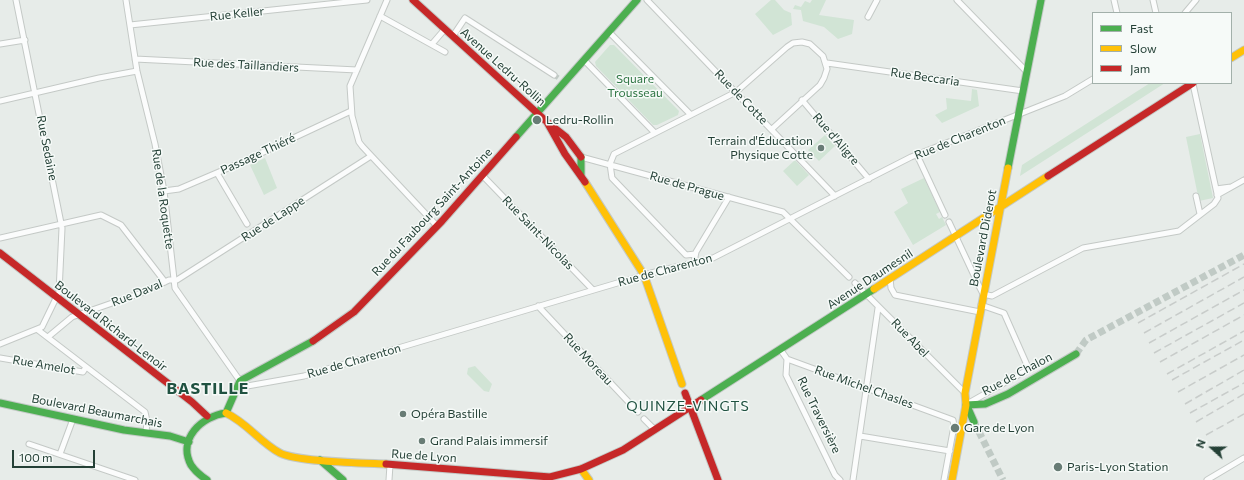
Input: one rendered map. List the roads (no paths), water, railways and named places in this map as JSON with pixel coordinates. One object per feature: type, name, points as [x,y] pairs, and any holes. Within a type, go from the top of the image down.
[{"type":"main road","name":"Avenue Ledru-Rollin","points":[[413,0],[547,122],[566,156],[582,177],[644,275],[682,384]]},
{"type":"main road","name":"Rue du Faubourg Saint-Antoine","points":[[226,413],[235,389],[240,381],[250,374],[302,347],[342,322],[437,226],[483,176],[538,113],[562,81],[584,60],[637,0]]},
{"type":"main road","name":"Boulevard Diderot","points":[[952,480],[966,405],[965,393],[983,294],[1041,0]]},
{"type":"main road","points":[[1232,57],[1244,50]]},
{"type":"main road","name":"Avenue Daumesnil","points":[[550,477],[581,469],[619,452],[655,430],[1191,84]]},
{"type":"main road","points":[[547,122],[574,146],[581,157],[577,159],[566,156],[569,149],[574,146]]},
{"type":"main road","name":"Avenue Ledru-Rollin","points":[[581,157],[580,167],[582,177]]},
{"type":"main road","name":"Boulevard Richard-Lenoir","points":[[0,253],[192,402],[207,416]]},
{"type":"main road","name":"Rue de Chalon","points":[[966,405],[985,404],[1008,394],[1076,354]]},
{"type":"main road","points":[[685,393],[718,480]]},
{"type":"main road","name":"Boulevard Beaumarchais","points":[[0,403],[124,430],[189,442]]},
{"type":"main road","points":[[966,405],[974,422]]},
{"type":"main road","points":[[205,480],[190,463],[188,452],[189,442],[196,428],[207,416],[226,413]]},
{"type":"main road","name":"Rue de Lyon","points":[[226,413],[238,419],[278,452],[296,458],[550,477]]},
{"type":"main road","points":[[320,460],[343,480]]},
{"type":"main road","points":[[581,469],[589,480]]},
{"type":"street","name":"Rue Sedaine","points":[[16,0],[61,224],[59,292],[57,298]]},
{"type":"street","name":"Rue de la Roquette","points":[[126,0],[137,71],[155,144],[164,191],[174,280],[178,294],[240,381]]},
{"type":"street","name":"Rue Keller","points":[[130,25],[368,0]]},
{"type":"street","points":[[386,0],[350,86],[351,111],[359,142],[437,226]]},
{"type":"street","name":"Rue de Cotte","points":[[646,0],[835,196]]},
{"type":"street","points":[[868,17],[877,0]]},
{"type":"street","points":[[957,0],[1027,72]]},
{"type":"street","points":[[1114,0],[1117,12]]},
{"type":"street","points":[[1153,0],[1156,12]]},
{"type":"street","points":[[1186,12],[1196,0]]},
{"type":"street","points":[[380,16],[445,52]]},
{"type":"street","points":[[453,36],[465,18],[554,75]]},
{"type":"street","points":[[432,44],[445,29]]},
{"type":"street","points":[[609,32],[690,114]]},
{"type":"street","points":[[0,44],[25,40]]},
{"type":"street","points":[[695,254],[686,255],[612,178],[610,164],[612,158],[617,151],[736,92],[786,47],[793,43],[802,42],[814,46],[827,63],[826,75],[822,82],[772,129]]},
{"type":"street","name":"Rue des Taillandiers","points":[[135,59],[357,70]]},
{"type":"street","points":[[584,60],[654,132]]},
{"type":"street","name":"Rue Beccaria","points":[[827,63],[1023,91]]},
{"type":"street","points":[[0,101],[36,94],[99,78],[137,71]]},
{"type":"street","name":"Rue de Charenton","points":[[235,389],[304,376],[644,275],[713,258],[917,155],[1018,113],[1065,96],[1092,80]]},
{"type":"street","points":[[949,222],[983,294],[995,295],[1070,254],[1088,246],[1179,231],[1216,201],[1217,195],[1193,84]]},
{"type":"street","name":"Rue d'Aligre","points":[[802,100],[869,178]]},
{"type":"street","name":"Passage Thiéré","points":[[164,191],[179,189],[217,173],[351,111]]},
{"type":"street","points":[[917,155],[945,214]]},
{"type":"street","name":"Rue de Lappe","points":[[174,280],[371,156]]},
{"type":"street","name":"Rue de Prague","points":[[581,157],[757,206],[778,210],[791,219]]},
{"type":"street","points":[[217,173],[242,218],[247,224]]},
{"type":"street","name":"Rue Saint-Nicolas","points":[[483,176],[593,290]]},
{"type":"street","points":[[1217,195],[1244,180]]},
{"type":"street","points":[[1216,189],[1231,187]]},
{"type":"street","points":[[1196,196],[1200,214]]},
{"type":"street","points":[[694,262],[695,254],[729,198]]},
{"type":"street","points":[[0,238],[101,215],[122,225],[165,282]]},
{"type":"street","points":[[791,219],[850,277]]},
{"type":"street","points":[[890,278],[891,288],[895,295],[1004,313],[1027,366],[1027,370],[966,405]]},
{"type":"street","name":"Rue Daval","points":[[48,337],[72,316],[141,293],[165,282],[174,280]]},
{"type":"street","name":"Rue Abel","points":[[855,283],[865,295],[878,308],[887,314],[965,393]]},
{"type":"street","points":[[0,344],[38,330],[42,327],[57,298]]},
{"type":"street","name":"Rue Moreau","points":[[538,306],[638,412]]},
{"type":"street","points":[[852,479],[860,436],[878,308]]},
{"type":"street","points":[[38,330],[145,412],[147,420],[146,433]]},
{"type":"street","points":[[780,349],[787,359]]},
{"type":"street","name":"Rue Amelot","points":[[0,358],[83,372],[86,367]]},
{"type":"street","name":"Rue Michel Chasles","points":[[787,359],[953,420],[954,426],[950,451]]},
{"type":"street","name":"Rue Traversière","points":[[787,359],[786,374],[839,480]]},
{"type":"street","points":[[60,454],[73,419]]},
{"type":"street","points":[[644,419],[655,430]]},
{"type":"street","points":[[860,436],[950,451],[944,480]]},
{"type":"street","points":[[29,444],[135,480]]},
{"type":"street","points":[[1207,480],[1244,458]]},
{"type":"street","points":[[389,480],[390,465]]},
{"type":"tunnel","points":[[554,75],[560,79]]},
{"type":"tunnel","points":[[1076,354],[1086,340],[1244,255]]},
{"type":"tunnel","points":[[974,422],[1003,480]]},
{"type":"railway","points":[[1138,323],[1244,264]]},
{"type":"railway","points":[[1144,333],[1244,277]]},
{"type":"railway","points":[[1149,343],[1244,290]]},
{"type":"railway","points":[[1154,353],[1244,303]]},
{"type":"railway","points":[[1160,362],[1244,315]]},
{"type":"railway","points":[[1167,374],[1244,331]]},
{"type":"railway","points":[[1172,380],[1244,340]]},
{"type":"railway","points":[[1178,392],[1244,355]]},
{"type":"railway","points":[[1185,404],[1244,370]]},
{"type":"railway","points":[[1190,413],[1244,383]]},
{"type":"railway","points":[[1196,422],[1244,394]]},
{"type":"railway","points":[[1206,435],[1244,414]]},
{"type":"place","name":"Ledru-Rollin","points":[[537,120]]},
{"type":"place","name":"Terrain d'Éducation Physique Cotte","points":[[821,148]]},
{"type":"place","name":"Opéra Bastille","points":[[403,414]]},
{"type":"place","name":"Gare de Lyon","points":[[955,428]]},
{"type":"place","name":"Grand Palais immersif","points":[[422,441]]},
{"type":"place","name":"Paris-Lyon Station","points":[[1058,467]]},
{"type":"district","name":"BASTILLE","points":[[208,389]]},
{"type":"district","name":"QUINZE-VINGTS","points":[[688,406]]},
{"type":"park label","name":"Square Trousseau","points":[[635,86]]}]
